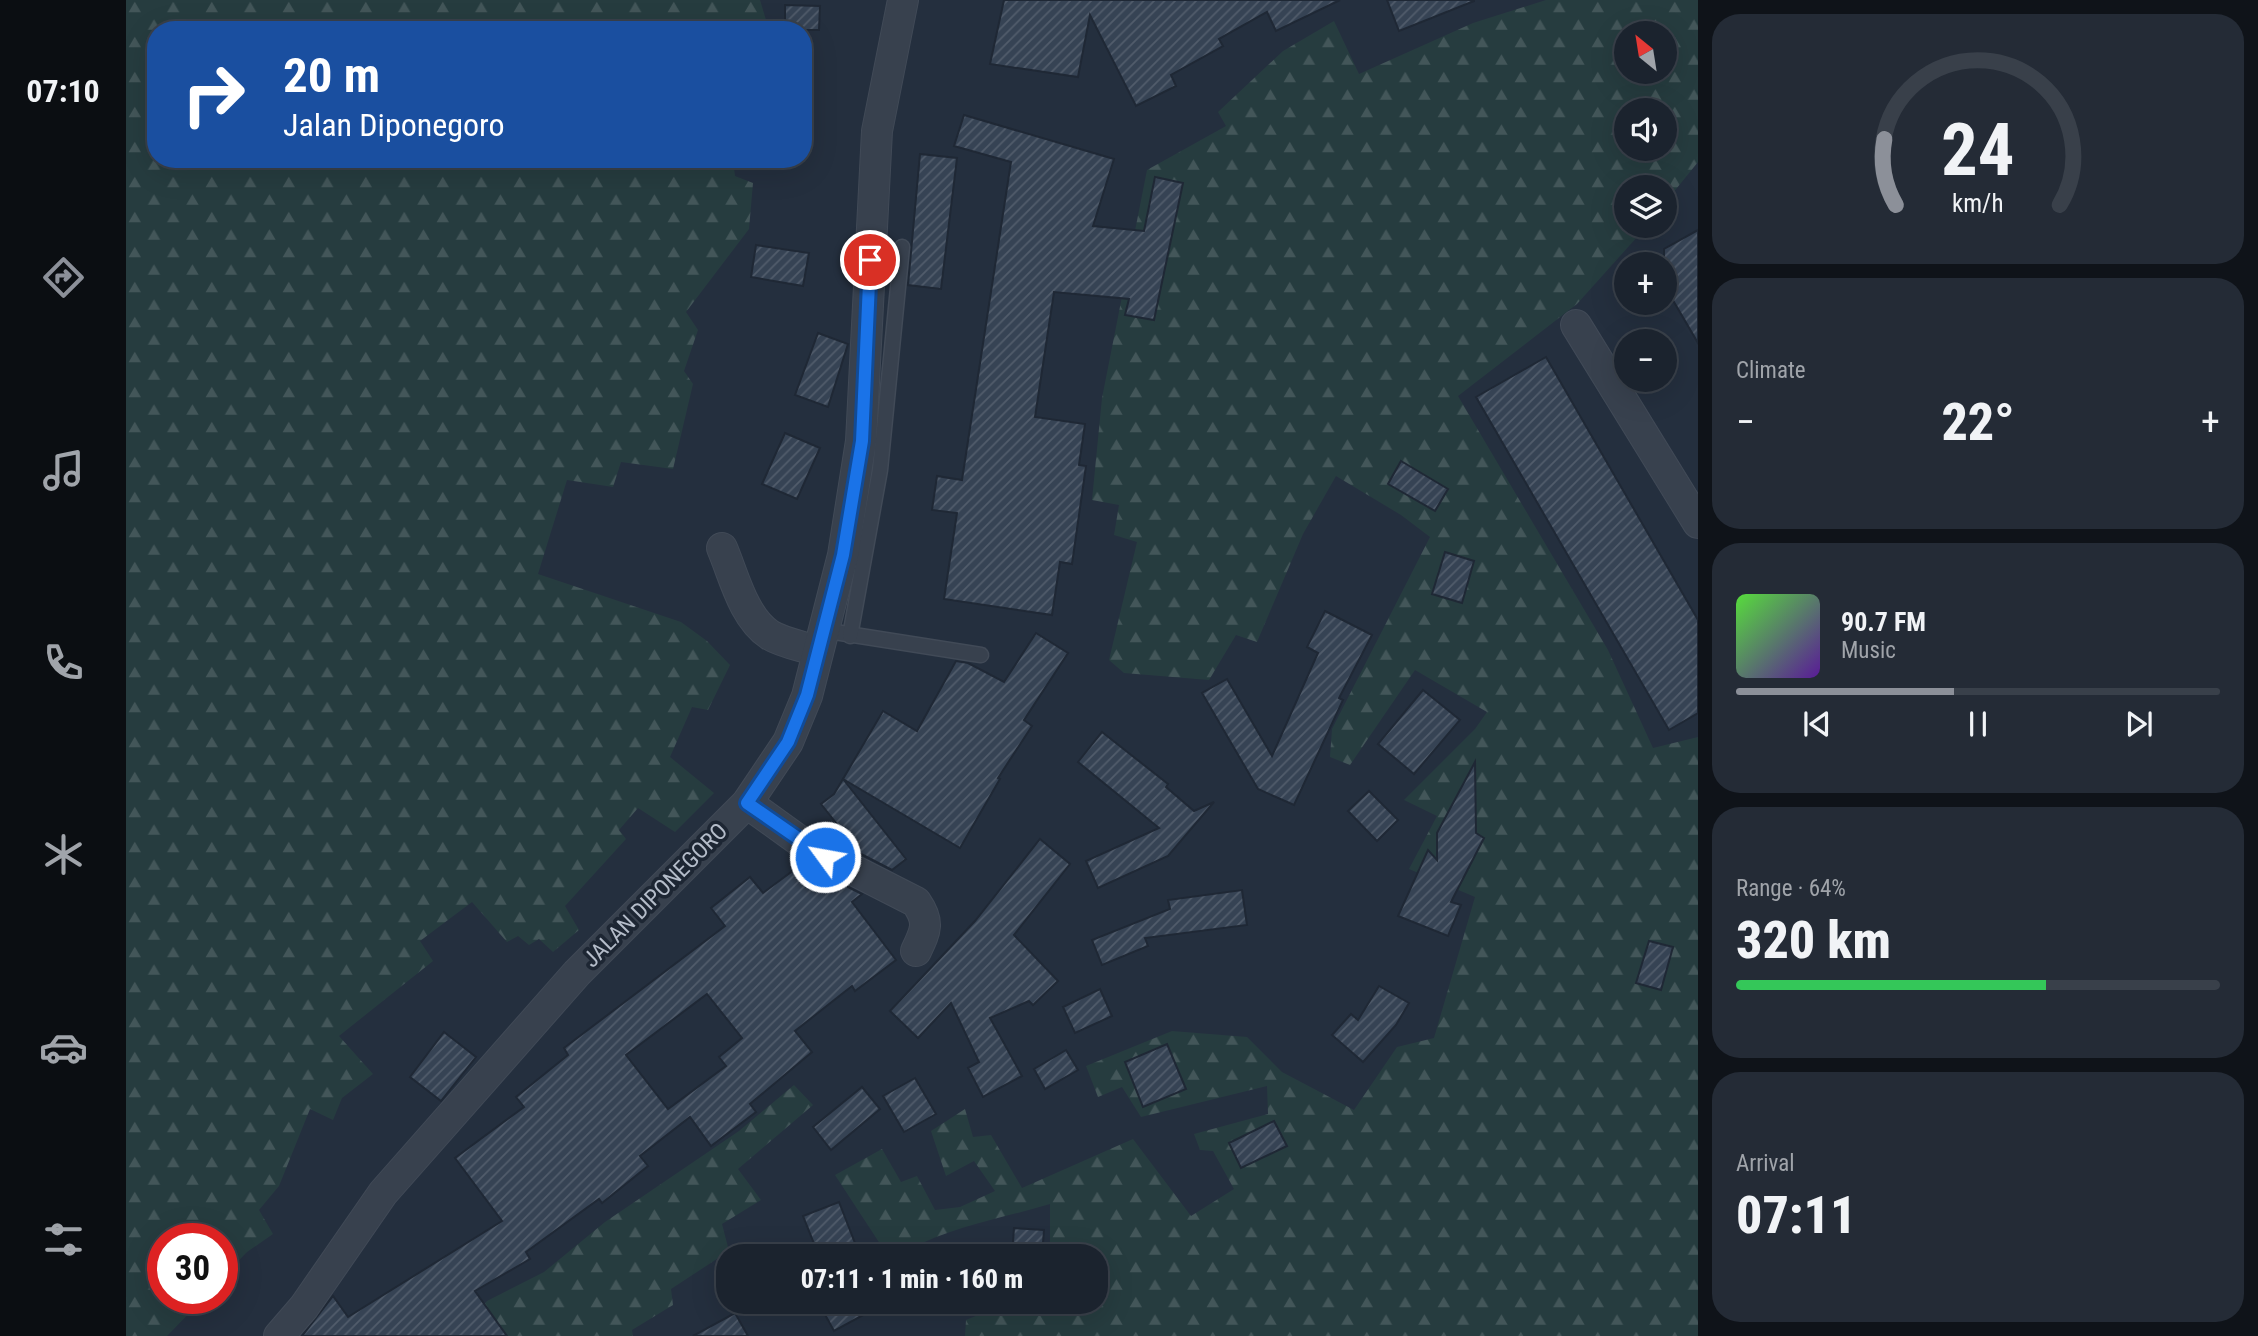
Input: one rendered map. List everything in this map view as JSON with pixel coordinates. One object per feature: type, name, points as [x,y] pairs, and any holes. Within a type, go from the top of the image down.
[{"type":"street","name":"JALAN DIPONEGORO","points":[[279,1336],[304,1307],[383,1193],[577,973],[747,803],[788,742],[830,639],[862,441],[877,131],[903,0]]},
{"type":"street","points":[[1576,325],[1698,523]]},
{"type":"street","points":[[722,548],[750,614],[763,629],[772,636],[830,639]]},
{"type":"street","points":[[747,803],[808,847],[916,902],[925,914],[928,927],[916,951]]},
{"type":"lane","points":[[902,247],[880,470],[830,639],[981,654]]},
{"type":"green space","points":[[126,0],[760,0],[766,21],[147,21],[147,168],[734,168],[735,176],[753,183],[749,229],[686,312],[698,330],[684,371],[693,384],[673,469],[621,462],[613,487],[567,480],[538,574],[681,622],[707,641],[730,665],[708,710],[692,707],[670,757],[714,793],[675,832],[638,808],[619,830],[626,839],[565,906],[579,930],[553,952],[539,939],[529,945],[518,936],[507,942],[472,902],[420,941],[433,961],[339,1036],[373,1074],[342,1098],[333,1120],[310,1109],[279,1186],[259,1210],[273,1234],[238,1261],[238,1223],[147,1223],[147,1314],[188,1314],[167,1336],[126,1336]]},
{"type":"green space","points":[[1546,0],[1698,0],[1698,162],[1677,188],[1677,175],[1614,175],[1614,238],[1636,238],[1624,252],[1614,252],[1614,263],[1577,304],[1458,396],[1608,650],[1653,748],[1698,737],[1698,1336],[965,1336],[966,1320],[980,1314],[1108,1314],[1108,1244],[1050,1244],[1050,1204],[979,1223],[921,1244],[880,1244],[835,1175],[882,1149],[901,1182],[917,1176],[935,1210],[960,1207],[995,1191],[974,1161],[946,1176],[931,1131],[965,1109],[973,1137],[991,1135],[1022,1188],[1133,1139],[1191,1216],[1234,1189],[1213,1151],[1200,1150],[1194,1134],[1268,1114],[1267,1086],[1141,1117],[1122,1087],[1098,1097],[1086,1066],[1172,1031],[1247,1037],[1282,1072],[1354,1110],[1397,1047],[1434,1038],[1475,897],[1409,869],[1437,816],[1404,800],[1475,729],[1487,712],[1415,670],[1350,765],[1330,757],[1332,729],[1430,537],[1401,515],[1336,476],[1303,534],[1257,642],[1236,635],[1209,680],[1124,673],[1109,660],[1137,542],[1114,535],[1119,505],[1092,500],[1102,398],[1147,170],[1226,126],[1218,112],[1283,51],[1334,21],[1359,74],[1473,23]]},
{"type":"green space","points":[[794,1085],[813,1105],[738,1169],[761,1200],[722,1224],[727,1244],[716,1244],[716,1260],[671,1289],[673,1305],[632,1330],[633,1336],[458,1336],[487,1301],[544,1272],[605,1222],[739,1131]]},
{"type":"building","points":[[1004,0],[1340,0],[1276,31],[1267,12],[1219,39],[1223,46],[1171,75],[1176,86],[1136,106],[1090,15],[1078,77],[990,64]]},
{"type":"building","points":[[1387,0],[1474,0],[1474,1],[1399,31]]},
{"type":"building","points":[[785,5],[820,6],[819,30],[812,30],[812,21],[785,21]]},
{"type":"building","points":[[964,115],[1114,159],[1093,226],[1144,231],[1155,177],[1183,183],[1154,320],[1125,315],[1129,299],[1054,292],[1035,417],[1085,424],[1079,465],[1086,466],[1072,564],[1060,562],[1052,615],[944,599],[957,513],[932,510],[937,476],[962,480],[1011,162],[954,146]]},
{"type":"building","points":[[920,154],[957,158],[941,289],[908,285]]},
{"type":"building","points":[[1698,230],[1698,343],[1677,307],[1677,252],[1664,252],[1664,249]]},
{"type":"building","points":[[756,245],[809,253],[803,286],[751,277]]},
{"type":"building","points":[[818,333],[848,344],[828,407],[795,395]]},
{"type":"building","points":[[1546,357],[1698,620],[1698,713],[1669,730],[1476,397]]},
{"type":"building","points":[[785,433],[820,448],[797,499],[762,484]]},
{"type":"building","points":[[1401,461],[1448,489],[1435,511],[1388,484]]},
{"type":"building","points":[[1445,552],[1474,561],[1462,603],[1432,594]]},
{"type":"building","points":[[1325,611],[1372,635],[1339,698],[1343,700],[1294,805],[1258,789],[1202,693],[1227,679],[1272,756],[1318,653],[1307,647]]},
{"type":"building","points":[[1036,633],[1068,653],[1024,720],[1032,726],[998,778],[1000,779],[960,848],[843,779],[883,711],[917,731],[956,661],[968,663],[1004,682]]},
{"type":"building","points":[[1423,690],[1460,720],[1414,774],[1378,744]]},
{"type":"building","points":[[1102,732],[1168,784],[1166,787],[1194,811],[1214,802],[1168,856],[1098,888],[1086,861],[1159,828],[1078,762]]},
{"type":"building","points":[[1475,762],[1476,833],[1484,838],[1451,902],[1461,905],[1448,936],[1398,916],[1428,850],[1437,860],[1437,833]]},
{"type":"building","points":[[843,779],[906,859],[892,870],[834,840],[844,833],[821,804],[834,794]]},
{"type":"building","points":[[1369,791],[1398,820],[1377,841],[1348,811]]},
{"type":"building","points":[[1040,839],[1070,864],[1014,935],[1058,981],[1033,1005],[1029,1001],[990,1018],[1022,1076],[983,1097],[968,1068],[979,1062],[951,1003],[918,1038],[890,1011],[975,921]]},
{"type":"building","points":[[802,864],[862,894],[852,902],[896,960],[855,991],[852,986],[795,1031],[812,1052],[750,1104],[756,1112],[711,1146],[690,1117],[640,1156],[648,1166],[602,1203],[599,1199],[526,1252],[530,1259],[475,1291],[507,1336],[302,1336],[333,1296],[348,1317],[502,1221],[455,1158],[524,1107],[516,1097],[568,1055],[564,1048],[725,926],[711,908],[750,877],[763,893]],"holes":[[[707,994],[742,1038],[719,1057],[726,1066],[668,1109],[626,1055]]]},
{"type":"building","points":[[1242,890],[1247,925],[1145,938],[1148,946],[1102,965],[1092,940],[1170,909],[1168,900]]},
{"type":"building","points":[[1649,941],[1673,947],[1661,990],[1636,983]]},
{"type":"building","points":[[1379,986],[1409,1003],[1396,1025],[1363,1062],[1332,1035],[1351,1014],[1358,1020]]},
{"type":"building","points":[[1100,989],[1112,1016],[1075,1033],[1063,1007]]},
{"type":"building","points":[[444,1032],[476,1057],[441,1101],[410,1077]]},
{"type":"building","points":[[1167,1044],[1186,1089],[1143,1107],[1125,1062]]},
{"type":"building","points":[[1066,1050],[1078,1070],[1045,1089],[1034,1069]]},
{"type":"building","points":[[915,1078],[936,1114],[904,1132],[883,1096]]},
{"type":"building","points":[[862,1087],[880,1109],[831,1150],[813,1127]]},
{"type":"building","points":[[1274,1121],[1287,1146],[1241,1168],[1229,1143]]},
{"type":"building","points":[[839,1202],[855,1244],[814,1244],[803,1216]]},
{"type":"building","points":[[1014,1228],[1044,1230],[1043,1244],[1013,1244]]},
{"type":"building","points":[[736,1314],[748,1336],[693,1336]]},
{"type":"building","points":[[825,1314],[865,1314],[834,1331]]},
{"type":"route","points":[[825,857],[747,803],[788,742],[807,695],[843,555],[862,441],[870,260]]}]
